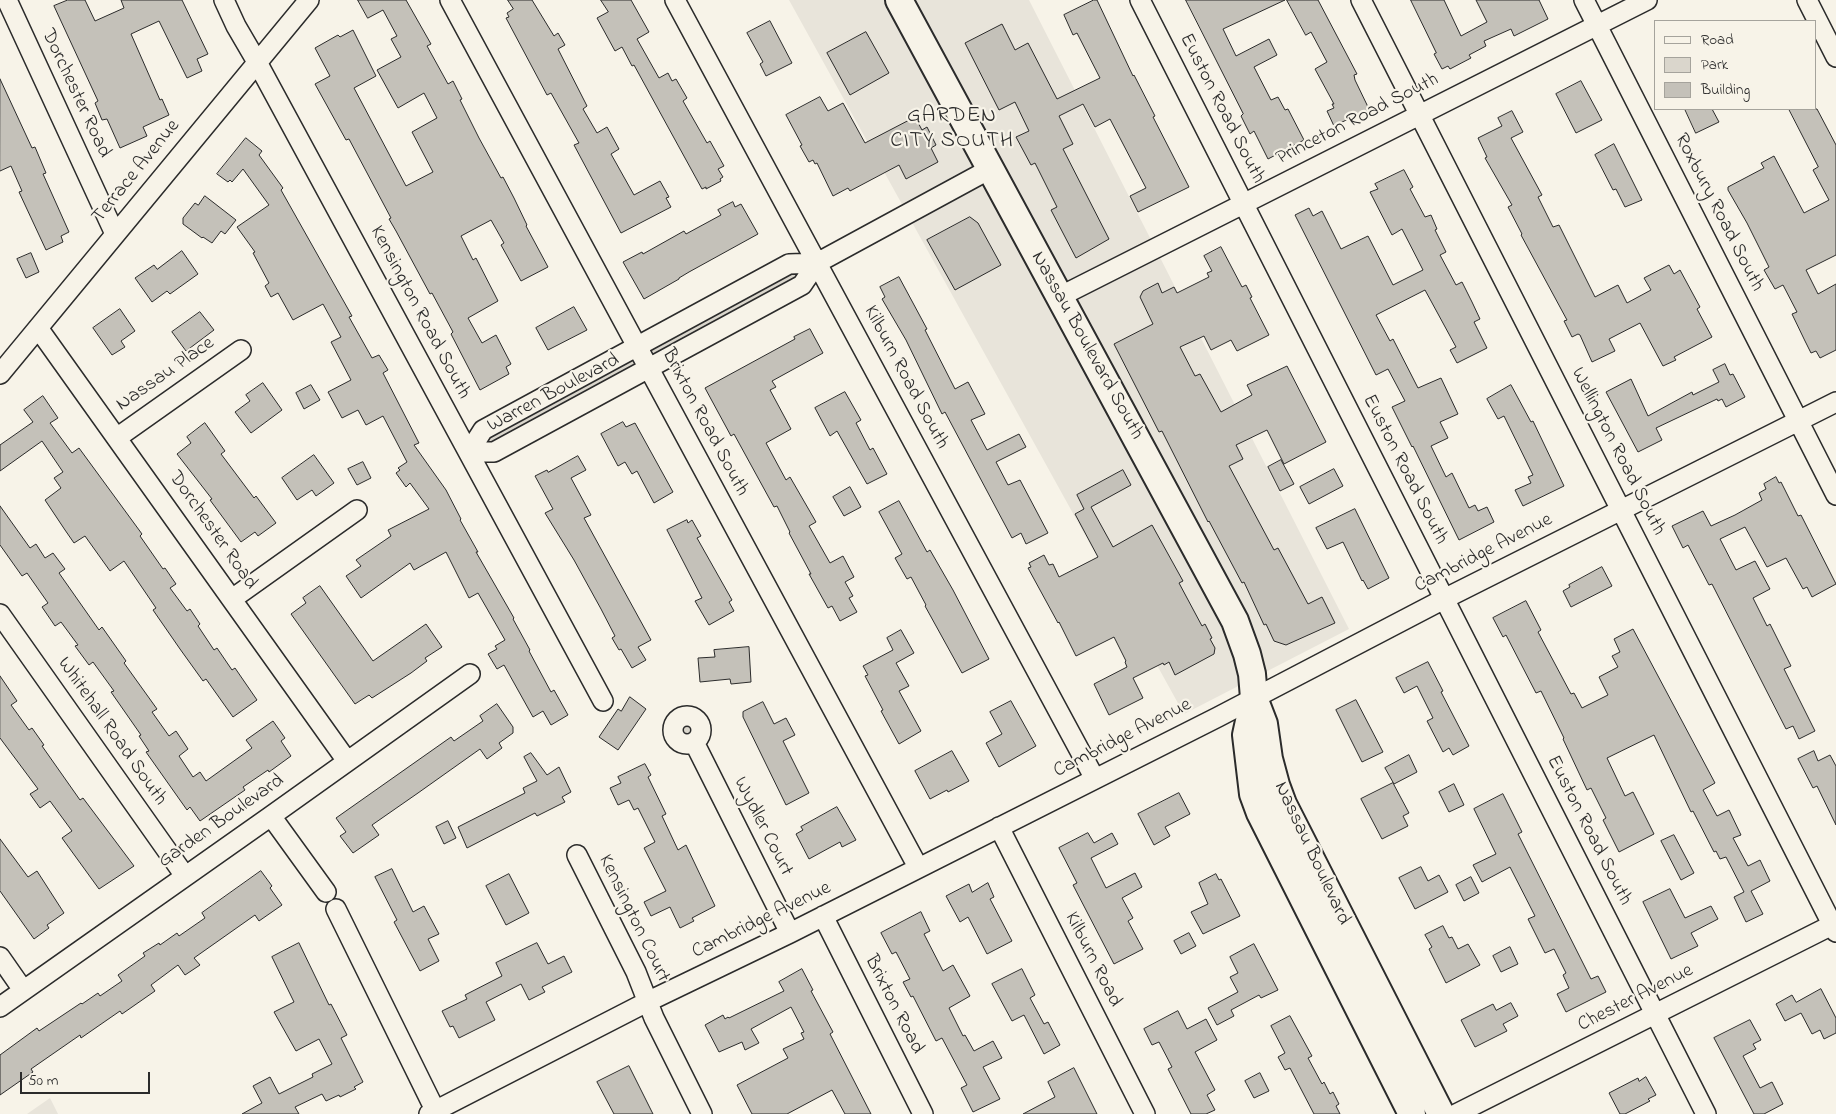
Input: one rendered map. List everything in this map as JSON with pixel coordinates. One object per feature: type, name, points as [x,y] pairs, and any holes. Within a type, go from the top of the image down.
[{"type":"main road","name":"Nassau Boulevard South","points":[[899,0],[1234,621],[1243,640],[1252,674],[1254,698]]},
{"type":"main road","name":"Nassau Boulevard","points":[[1254,698],[1246,735],[1253,794],[1260,813],[1412,1114]]},
{"type":"main road","name":"Nassau Boulevard","points":[[1254,698],[1264,724],[1269,760],[1283,804],[1441,1114]]},
{"type":"street","name":"Dorchester Road","points":[[7,0],[115,234]]},
{"type":"street","name":"Kensington Road South","points":[[224,0],[236,26],[469,452],[602,702]]},
{"type":"street","name":"Terrace Avenue","points":[[0,374],[309,0]]},
{"type":"street","name":"Brixton Road South","points":[[450,0],[918,867]]},
{"type":"street","name":"Kilburn Road South","points":[[675,0],[1095,779]]},
{"type":"street","name":"Euston Road South","points":[[1140,0],[1706,1114]]},
{"type":"street","name":"Wellington Road South","points":[[1362,0],[1835,927]]},
{"type":"street","name":"Roxbury Road South","points":[[1584,0],[1836,495]]},
{"type":"street","name":"Princeton Road South","points":[[1059,297],[1647,0]]},
{"type":"street","points":[[1807,0],[1836,56]]},
{"type":"street","name":"Warren Boulevard","points":[[469,452],[483,430],[637,346],[789,264],[817,263],[990,169]]},
{"type":"street","name":"Warren Boulevard","points":[[469,452],[494,452],[650,369],[802,285],[817,263]]},
{"type":"street","name":"Dorchester Road","points":[[38,328],[118,437],[347,761]]},
{"type":"street","name":"Nassau Place","points":[[118,437],[241,350]]},
{"type":"street","name":"Cambridge Avenue","points":[[434,1113],[647,1002],[790,933],[1254,698],[1444,599],[1836,402]]},
{"type":"street","points":[[232,599],[357,510]]},
{"type":"street","name":"Whitehall Road South","points":[[0,614],[185,876]]},
{"type":"street","name":"Garden Boulevard","points":[[0,1007],[470,674]]},
{"type":"street","name":"Wydler Court","points":[[694,742],[790,933]]},
{"type":"street","points":[[271,816],[326,892]]},
{"type":"street","name":"Kilburn Road","points":[[999,827],[1146,1114]]},
{"type":"street","name":"Kensington Court","points":[[577,854],[636,972],[647,1002],[702,1114]]},
{"type":"street","points":[[336,909],[434,1113]]},
{"type":"street","name":"Brixton Road","points":[[823,916],[923,1114]]},
{"type":"street","name":"Chester Avenue","points":[[1456,1114],[1655,1014],[1835,927]]},
{"type":"street","points":[[0,958],[23,990]]},
{"type":"shaded area","points":[[789,0],[1029,0],[1349,629],[1184,714]]},
{"type":"shaded area","points":[[50,1098],[58,1114],[27,1114]]},
{"type":"green space","points":[[817,263],[802,285],[494,452],[469,452],[483,430],[789,264]]},
{"type":"green space","points":[[688,720],[695,723],[698,730],[695,737],[688,740],[681,737],[678,730],[681,723]]},
{"type":"building","points":[[68,0],[85,0],[95,21],[124,8],[121,0],[182,0],[208,54],[197,59],[202,71],[187,78],[159,21],[131,34],[160,100],[162,99],[169,115],[143,127],[147,136],[120,148],[107,119],[102,120],[95,103],[98,101],[54,6]]},
{"type":"building","points":[[358,0],[406,0],[431,44],[427,46],[448,84],[453,81],[462,99],[460,100],[479,138],[501,178],[503,177],[548,267],[521,281],[501,245],[504,243],[491,220],[461,236],[473,260],[476,258],[498,301],[468,318],[482,343],[496,335],[511,364],[506,367],[509,374],[480,390],[451,334],[453,332],[389,219],[391,218],[349,139],[346,140],[315,84],[330,76],[315,48],[338,35],[340,37],[353,30],[376,76],[354,88],[406,186],[433,172],[412,132],[437,118],[424,93],[398,108],[377,70],[401,57],[391,39],[397,36],[383,10],[368,18]]},
{"type":"building","points":[[508,0],[532,0],[554,36],[558,33],[565,45],[558,49],[587,106],[583,109],[597,133],[607,127],[619,149],[611,154],[634,195],[660,181],[669,197],[666,198],[671,207],[621,233],[574,145],[579,143],[551,93],[547,95],[506,18],[509,17],[507,13],[513,9]]},
{"type":"building","points":[[601,0],[631,0],[649,32],[637,39],[659,78],[668,73],[672,81],[676,79],[687,98],[683,101],[707,143],[710,141],[724,166],[718,169],[723,177],[720,179],[721,181],[706,189],[706,187],[702,189],[634,65],[632,66],[622,47],[615,51],[597,18],[608,12]]},
{"type":"building","points":[[1097,0],[1189,187],[1138,212],[1130,196],[1146,188],[1110,119],[1095,127],[1083,104],[1059,116],[1073,144],[1063,149],[1109,239],[1076,258],[1051,210],[1057,207],[1035,163],[1031,165],[1016,137],[1029,131],[1015,102],[999,110],[965,43],[1002,24],[1015,50],[1028,43],[1057,99],[1100,78],[1077,33],[1073,35],[1064,15]]},
{"type":"building","points":[[1186,0],[1285,0],[1223,29],[1236,56],[1269,39],[1277,55],[1254,67],[1271,100],[1278,97],[1285,110],[1288,109],[1304,140],[1268,159],[1254,131],[1250,134],[1241,116],[1243,114]]},
{"type":"building","points":[[1287,0],[1318,0],[1357,74],[1354,75],[1355,80],[1369,109],[1334,126],[1327,111],[1334,108],[1332,104],[1334,104],[1315,69],[1327,62],[1311,32],[1306,35]]},
{"type":"building","points":[[1411,0],[1444,0],[1461,36],[1487,22],[1476,0],[1539,0],[1548,19],[1514,36],[1511,29],[1484,41],[1486,46],[1469,55],[1471,58],[1450,69],[1448,66],[1442,69]]},
{"type":"building","points":[[770,21],[792,63],[766,76],[760,64],[763,62],[747,33]]},
{"type":"building","points":[[866,32],[889,73],[850,95],[827,53]]},
{"type":"building","points":[[0,79],[32,148],[35,147],[46,173],[43,174],[69,232],[61,236],[63,242],[46,250],[19,192],[22,191],[11,166],[0,171]]},
{"type":"building","points":[[1581,81],[1602,120],[1576,133],[1556,94]]},
{"type":"building","points":[[820,97],[828,111],[843,103],[865,143],[915,117],[922,130],[927,127],[936,145],[931,148],[938,162],[906,179],[899,165],[850,191],[848,188],[833,196],[817,163],[815,164],[813,160],[809,162],[786,115]]},
{"type":"building","points":[[1817,109],[1836,145],[1836,255],[1806,270],[1818,294],[1836,284],[1836,350],[1820,358],[1816,351],[1811,353],[1792,314],[1797,312],[1783,285],[1775,289],[1764,270],[1769,267],[1728,190],[1728,187],[1764,168],[1761,163],[1774,156],[1804,213],[1829,200],[1813,170],[1818,167],[1790,110]]},
{"type":"building","points":[[1685,110],[1713,110],[1719,122],[1696,133]]},
{"type":"building","points":[[1512,111],[1523,132],[1511,138],[1542,195],[1538,197],[1553,227],[1559,225],[1595,297],[1618,285],[1627,303],[1651,290],[1644,278],[1669,265],[1674,274],[1680,270],[1700,307],[1697,309],[1712,337],[1674,357],[1676,360],[1663,366],[1640,323],[1609,339],[1615,351],[1592,362],[1580,335],[1572,337],[1564,321],[1567,320],[1521,235],[1508,207],[1512,205],[1485,158],[1487,157],[1478,138],[1502,126],[1498,118]]},
{"type":"building","points":[[246,138],[262,151],[259,155],[283,188],[281,190],[352,316],[349,317],[372,358],[379,355],[388,370],[383,373],[419,443],[414,445],[446,490],[478,552],[476,552],[514,618],[551,692],[554,690],[568,715],[551,725],[543,711],[533,717],[504,665],[497,669],[488,654],[497,649],[495,646],[505,640],[478,593],[469,598],[446,552],[414,570],[410,563],[361,598],[346,576],[361,566],[356,560],[391,536],[388,530],[429,509],[410,483],[406,487],[396,473],[400,470],[398,468],[407,462],[383,416],[366,425],[358,410],[342,418],[328,392],[351,380],[331,342],[341,337],[323,304],[293,320],[278,293],[271,297],[265,286],[269,283],[253,253],[255,252],[237,227],[269,205],[243,169],[232,182],[230,180],[228,182],[217,174]]},
{"type":"building","points":[[1614,144],[1642,200],[1625,207],[1616,189],[1613,190],[1595,155]]},
{"type":"building","points":[[1404,170],[1413,187],[1410,189],[1425,217],[1431,215],[1437,229],[1435,230],[1446,252],[1440,255],[1456,285],[1462,282],[1480,319],[1474,322],[1487,348],[1457,363],[1450,350],[1456,347],[1425,290],[1376,315],[1390,341],[1393,339],[1418,388],[1441,378],[1458,414],[1440,422],[1448,438],[1431,446],[1446,477],[1452,473],[1469,508],[1475,505],[1478,511],[1487,507],[1494,522],[1459,540],[1392,407],[1405,401],[1388,369],[1376,375],[1295,215],[1309,208],[1313,216],[1322,211],[1341,249],[1368,236],[1393,285],[1423,270],[1402,229],[1392,235],[1370,192],[1378,189],[1375,184]]},
{"type":"building","points":[[205,196],[236,220],[225,234],[221,231],[212,243],[183,224],[183,218],[195,203],[198,205]]},
{"type":"building","points":[[733,202],[735,207],[741,204],[758,234],[644,299],[623,262],[642,252],[643,254],[684,231],[686,234],[721,215],[718,210]]},
{"type":"building","points":[[970,217],[978,223],[1001,265],[955,290],[927,240]]},
{"type":"building","points":[[1221,247],[1242,287],[1246,285],[1252,297],[1250,298],[1269,335],[1237,351],[1231,340],[1211,350],[1204,336],[1180,347],[1195,376],[1200,374],[1221,412],[1252,395],[1247,385],[1287,366],[1326,442],[1284,464],[1267,430],[1236,445],[1243,459],[1229,466],[1274,550],[1278,548],[1308,604],[1322,597],[1335,623],[1286,645],[1274,641],[1266,624],[1264,625],[1244,582],[1242,583],[1208,522],[1162,431],[1159,432],[1114,344],[1153,324],[1140,297],[1143,291],[1158,283],[1162,293],[1174,287],[1177,293],[1209,277],[1207,273],[1212,271],[1204,256]]},
{"type":"building","points":[[182,251],[198,274],[170,294],[167,291],[152,302],[135,278],[154,265],[157,269]]},
{"type":"building","points":[[31,253],[39,272],[26,278],[17,259]]},
{"type":"building","points":[[899,277],[927,329],[925,330],[955,389],[968,382],[985,414],[971,420],[987,450],[1019,434],[1026,447],[996,462],[1008,485],[1020,480],[1048,533],[1026,544],[1021,533],[1012,538],[945,412],[942,414],[906,340],[882,299],[885,297],[880,287]]},
{"type":"building","points":[[574,307],[587,330],[548,350],[536,328]]},
{"type":"building","points":[[120,309],[135,331],[121,341],[125,347],[112,355],[93,328]]},
{"type":"building","points":[[200,312],[214,330],[186,351],[172,332]]},
{"type":"building","points":[[810,329],[823,353],[772,381],[776,387],[770,390],[791,429],[766,443],[786,480],[790,477],[816,522],[809,526],[830,563],[843,556],[854,577],[845,582],[853,596],[849,598],[857,612],[840,621],[832,606],[828,608],[809,574],[811,574],[777,506],[774,507],[734,434],[731,436],[705,388]]},
{"type":"building","points":[[1725,364],[1730,375],[1733,374],[1745,397],[1726,407],[1722,399],[1718,401],[1717,399],[1656,428],[1662,440],[1638,452],[1606,392],[1631,379],[1648,416],[1692,392],[1693,395],[1719,382],[1713,370]]},
{"type":"building","points":[[263,383],[282,410],[251,433],[235,412],[250,401],[246,395]]},
{"type":"building","points":[[311,385],[320,400],[304,409],[296,393]]},
{"type":"building","points":[[1511,385],[1531,422],[1533,421],[1564,486],[1523,506],[1515,490],[1531,483],[1528,477],[1533,475],[1504,416],[1498,419],[1487,399]]},
{"type":"building","points":[[845,392],[861,420],[856,423],[870,450],[873,448],[887,474],[867,484],[837,431],[830,436],[815,408]]},
{"type":"building","points":[[43,396],[58,418],[50,423],[72,453],[79,448],[142,534],[140,536],[163,569],[165,568],[176,584],[170,588],[187,611],[190,609],[200,624],[198,626],[214,650],[217,648],[232,670],[235,668],[257,700],[233,717],[206,679],[203,681],[180,649],[153,610],[156,608],[124,561],[110,571],[85,536],[74,543],[65,530],[45,500],[61,488],[54,478],[63,472],[42,441],[0,471],[0,445],[33,422],[24,410]]},
{"type":"building","points":[[623,422],[626,427],[635,423],[673,492],[654,503],[637,471],[632,474],[625,462],[618,466],[601,434]]},
{"type":"building","points":[[205,423],[225,451],[221,454],[254,498],[256,496],[276,523],[258,536],[255,532],[241,542],[210,500],[212,499],[177,454],[191,443],[187,437]]},
{"type":"building","points":[[314,455],[334,483],[316,496],[312,490],[297,500],[282,478]]},
{"type":"building","points":[[578,456],[586,470],[571,478],[591,515],[584,518],[651,640],[638,647],[646,660],[632,668],[612,638],[615,636],[601,609],[545,513],[553,509],[535,476],[547,470],[548,472]]},
{"type":"building","points":[[1281,460],[1294,484],[1280,491],[1268,467]]},
{"type":"building","points":[[363,462],[371,478],[357,485],[348,469]]},
{"type":"building","points":[[1334,469],[1343,486],[1309,504],[1300,487]]},
{"type":"building","points":[[1123,470],[1131,485],[1091,507],[1113,547],[1152,525],[1183,581],[1179,583],[1202,626],[1205,624],[1215,648],[1214,654],[1175,675],[1169,662],[1164,665],[1163,663],[1133,678],[1143,698],[1109,715],[1094,684],[1127,667],[1114,637],[1076,656],[1028,568],[1031,567],[1029,563],[1044,555],[1049,565],[1053,564],[1059,577],[1098,557],[1075,514],[1084,509],[1077,495]]},
{"type":"building","points":[[1776,477],[1779,483],[1781,482],[1798,516],[1801,515],[1836,584],[1812,597],[1807,587],[1803,589],[1786,558],[1767,567],[1745,527],[1720,539],[1736,570],[1755,561],[1770,589],[1753,598],[1767,626],[1770,624],[1791,666],[1784,669],[1815,731],[1799,739],[1793,726],[1786,729],[1712,584],[1709,585],[1688,545],[1683,548],[1672,526],[1703,511],[1711,526],[1735,515],[1762,500],[1759,493],[1766,489],[1764,484]]},
{"type":"building","points":[[850,487],[861,507],[844,516],[833,497]]},
{"type":"building","points":[[899,501],[927,552],[930,550],[953,590],[989,659],[962,673],[911,577],[907,579],[895,558],[902,554],[879,512]]},
{"type":"building","points":[[0,506],[30,548],[36,544],[45,558],[53,553],[65,569],[59,573],[99,630],[102,627],[126,661],[124,663],[157,709],[152,712],[169,736],[176,731],[188,749],[179,756],[193,777],[200,772],[206,781],[252,748],[246,740],[273,721],[285,738],[281,741],[291,756],[269,772],[268,770],[243,787],[245,790],[200,821],[190,807],[187,810],[146,752],[149,751],[139,736],[141,735],[111,692],[114,691],[93,662],[89,665],[75,646],[78,645],[61,622],[55,626],[42,607],[48,603],[27,573],[22,576],[0,545]]},
{"type":"building","points":[[1355,509],[1389,578],[1368,589],[1362,581],[1343,542],[1327,549],[1316,528]]},
{"type":"building","points":[[687,520],[688,523],[692,520],[701,536],[697,538],[732,600],[729,602],[734,611],[709,625],[695,601],[702,598],[667,530]]},
{"type":"building","points":[[1602,567],[1612,586],[1571,607],[1563,591],[1570,587],[1569,585]]},
{"type":"building","points":[[320,586],[373,661],[426,624],[442,647],[425,658],[427,661],[411,673],[372,698],[369,695],[355,704],[291,614],[306,603],[303,598]]},
{"type":"building","points":[[1526,601],[1541,630],[1538,632],[1571,694],[1574,693],[1582,708],[1608,695],[1599,677],[1618,667],[1612,656],[1620,652],[1614,639],[1633,629],[1715,783],[1703,790],[1717,816],[1729,810],[1741,835],[1733,838],[1748,866],[1760,860],[1770,881],[1751,891],[1763,914],[1746,922],[1734,897],[1744,892],[1726,857],[1720,859],[1716,851],[1714,852],[1693,811],[1691,812],[1654,735],[1607,758],[1625,796],[1633,792],[1654,834],[1619,852],[1603,820],[1606,818],[1591,788],[1587,790],[1541,691],[1536,693],[1506,635],[1503,637],[1493,618]]},
{"type":"building","points":[[901,630],[914,653],[896,663],[909,686],[899,691],[921,731],[899,744],[881,711],[883,710],[865,676],[868,675],[863,666],[893,650],[887,638]]},
{"type":"building","points":[[749,647],[751,682],[731,684],[730,679],[700,682],[698,658],[715,657],[714,650]]},
{"type":"building","points":[[1428,662],[1469,746],[1453,755],[1449,748],[1443,752],[1427,721],[1433,718],[1417,686],[1404,693],[1396,678]]},
{"type":"building","points":[[0,676],[17,701],[11,705],[29,730],[32,728],[44,745],[42,746],[80,800],[83,798],[134,866],[99,889],[62,838],[72,831],[50,801],[40,808],[30,794],[38,789],[0,738]]},
{"type":"building","points":[[630,697],[646,709],[618,750],[599,737],[618,709],[621,711]]},
{"type":"building","points":[[1356,700],[1383,752],[1362,762],[1336,710]]},
{"type":"building","points":[[1011,701],[1036,746],[999,767],[986,743],[1002,734],[990,712]]},
{"type":"building","points":[[763,702],[774,724],[786,718],[795,735],[783,741],[809,793],[786,805],[743,717],[743,712]]},
{"type":"building","points":[[497,704],[513,727],[513,733],[499,743],[502,748],[487,759],[480,749],[372,825],[379,835],[353,853],[340,836],[346,832],[336,818],[451,737],[454,741],[483,721],[480,716]]},
{"type":"building","points":[[952,751],[969,781],[930,799],[915,771]]},
{"type":"building","points":[[1814,751],[1818,761],[1830,755],[1836,766],[1836,825],[1817,786],[1813,788],[1798,759]]},
{"type":"building","points":[[531,753],[547,775],[559,767],[571,792],[562,797],[565,802],[537,816],[535,813],[467,848],[458,827],[525,793],[523,788],[537,781],[524,757]]},
{"type":"building","points":[[1409,755],[1417,772],[1394,784],[1385,768]]},
{"type":"building","points":[[645,764],[651,775],[648,777],[666,814],[662,816],[678,850],[686,845],[715,906],[692,918],[694,921],[680,928],[670,907],[651,916],[644,902],[666,891],[644,848],[655,842],[638,808],[634,810],[629,800],[618,805],[610,788],[621,783],[618,777]]},
{"type":"building","points":[[1393,783],[1409,813],[1403,816],[1408,826],[1382,839],[1361,799]]},
{"type":"building","points":[[1454,784],[1464,805],[1449,812],[1439,792]]},
{"type":"building","points":[[1179,793],[1190,814],[1165,827],[1170,836],[1154,845],[1138,814]]},
{"type":"building","points":[[1503,794],[1522,832],[1518,834],[1591,979],[1598,976],[1606,992],[1566,1012],[1557,994],[1569,988],[1563,975],[1566,973],[1554,949],[1545,953],[1528,919],[1535,916],[1510,867],[1482,882],[1473,865],[1496,854],[1474,809]]},
{"type":"building","points":[[837,807],[856,840],[842,847],[840,842],[809,859],[796,834],[803,830],[801,827]]},
{"type":"building","points":[[448,821],[456,838],[444,844],[436,827]]},
{"type":"building","points":[[1088,833],[1094,843],[1112,833],[1118,844],[1091,858],[1106,888],[1135,873],[1142,887],[1122,898],[1133,918],[1128,921],[1143,949],[1114,964],[1073,885],[1077,883],[1059,848]]},
{"type":"building","points":[[1674,835],[1694,873],[1681,880],[1661,841]]},
{"type":"building","points":[[0,839],[28,877],[37,871],[64,913],[47,925],[49,928],[34,939],[0,891]]},
{"type":"building","points":[[1421,867],[1428,881],[1439,875],[1448,892],[1415,909],[1399,878]]},
{"type":"building","points":[[392,869],[413,912],[424,906],[439,934],[428,939],[439,961],[420,971],[394,922],[397,920],[375,877]]},
{"type":"building","points":[[261,871],[282,905],[259,921],[255,915],[194,958],[200,965],[185,975],[178,965],[151,985],[155,991],[122,1014],[120,1011],[81,1038],[80,1035],[31,1069],[33,1072],[0,1095],[0,1055],[37,1028],[39,1031],[81,1003],[98,993],[100,996],[122,981],[118,975],[145,956],[143,953],[159,943],[160,945],[177,933],[179,936],[205,918],[202,913]]},
{"type":"building","points":[[509,874],[529,913],[506,925],[486,886]]},
{"type":"building","points":[[1216,874],[1219,880],[1221,879],[1240,916],[1203,934],[1191,912],[1208,904],[1199,883]]},
{"type":"building","points":[[1471,877],[1479,893],[1464,901],[1456,885]]},
{"type":"building","points":[[988,883],[994,897],[990,899],[1012,941],[987,954],[968,917],[960,922],[946,896],[969,884],[972,892]]},
{"type":"building","points":[[1670,889],[1685,918],[1711,906],[1718,919],[1691,933],[1698,946],[1671,959],[1643,902]]},
{"type":"building","points":[[921,912],[930,931],[924,934],[943,971],[953,965],[970,996],[949,1008],[963,1036],[965,1035],[974,1051],[993,1041],[1002,1058],[983,1067],[1000,1099],[973,1112],[961,1088],[967,1085],[942,1038],[936,1041],[913,996],[911,997],[903,982],[910,979],[896,952],[892,954],[881,933]]},
{"type":"building","points":[[1443,926],[1449,938],[1452,937],[1458,949],[1468,944],[1480,965],[1446,983],[1429,949],[1432,947],[1425,935]]},
{"type":"building","points":[[1189,933],[1196,946],[1181,954],[1174,941]]},
{"type":"building","points":[[299,943],[329,1005],[331,1004],[347,1035],[341,1038],[363,1082],[354,1087],[356,1089],[340,1097],[339,1095],[326,1101],[322,1094],[295,1107],[299,1114],[242,1114],[262,1103],[253,1086],[270,1077],[279,1094],[313,1077],[312,1074],[332,1064],[319,1039],[296,1051],[274,1012],[294,1002],[272,957]]},
{"type":"building","points":[[537,943],[548,964],[564,956],[572,972],[542,987],[545,992],[529,1000],[521,984],[486,1002],[495,1020],[459,1038],[453,1026],[450,1027],[442,1011],[467,999],[465,995],[502,976],[496,963]]},
{"type":"building","points":[[1254,944],[1278,990],[1261,998],[1259,995],[1231,1010],[1234,1016],[1217,1025],[1208,1008],[1238,992],[1230,977],[1238,973],[1230,957]]},
{"type":"building","points":[[1510,947],[1518,964],[1501,972],[1493,956]]},
{"type":"building","points":[[802,969],[813,990],[811,991],[833,1032],[830,1034],[871,1114],[845,1114],[832,1090],[787,1114],[752,1114],[737,1085],[788,1058],[783,1049],[804,1039],[801,1033],[804,1032],[791,1007],[751,1029],[759,1043],[745,1050],[742,1042],[719,1052],[705,1025],[723,1015],[725,1019],[729,1018],[784,991],[779,982]]},
{"type":"building","points":[[1022,969],[1035,995],[1030,998],[1044,1024],[1048,1022],[1060,1045],[1044,1054],[1024,1015],[1012,1021],[992,984]]},
{"type":"building","points":[[1821,989],[1836,1018],[1836,1033],[1824,1039],[1820,1030],[1812,1034],[1801,1013],[1785,1021],[1776,1004],[1792,995],[1796,1002]]},
{"type":"building","points":[[1511,1003],[1518,1016],[1503,1024],[1507,1031],[1475,1047],[1461,1020],[1493,1004],[1496,1010]]},
{"type":"building","points":[[1178,1011],[1187,1029],[1206,1019],[1217,1040],[1195,1052],[1215,1090],[1207,1095],[1215,1110],[1206,1114],[1191,1114],[1168,1069],[1172,1067],[1159,1042],[1152,1045],[1144,1029]]},
{"type":"building","points":[[1290,1016],[1312,1056],[1308,1058],[1322,1084],[1324,1082],[1330,1094],[1333,1092],[1339,1104],[1336,1106],[1340,1114],[1314,1114],[1290,1068],[1285,1070],[1278,1057],[1285,1053],[1271,1026]]},
{"type":"building","points":[[1750,1020],[1761,1040],[1753,1044],[1756,1049],[1743,1056],[1760,1088],[1772,1082],[1783,1104],[1764,1114],[1754,1114],[1714,1038]]},
{"type":"building","points":[[629,1066],[653,1114],[614,1114],[597,1082]]},
{"type":"building","points":[[1074,1068],[1097,1114],[1023,1114],[1055,1097],[1048,1082]]},
{"type":"building","points":[[1260,1073],[1269,1091],[1254,1098],[1245,1081]]},
{"type":"building","points":[[1646,1077],[1656,1095],[1648,1099],[1650,1101],[1625,1114],[1620,1114],[1609,1093],[1638,1078],[1639,1081]]},
{"type":"district","name":"GARDEN CITY SOUTH","points":[[952,130]]}]
